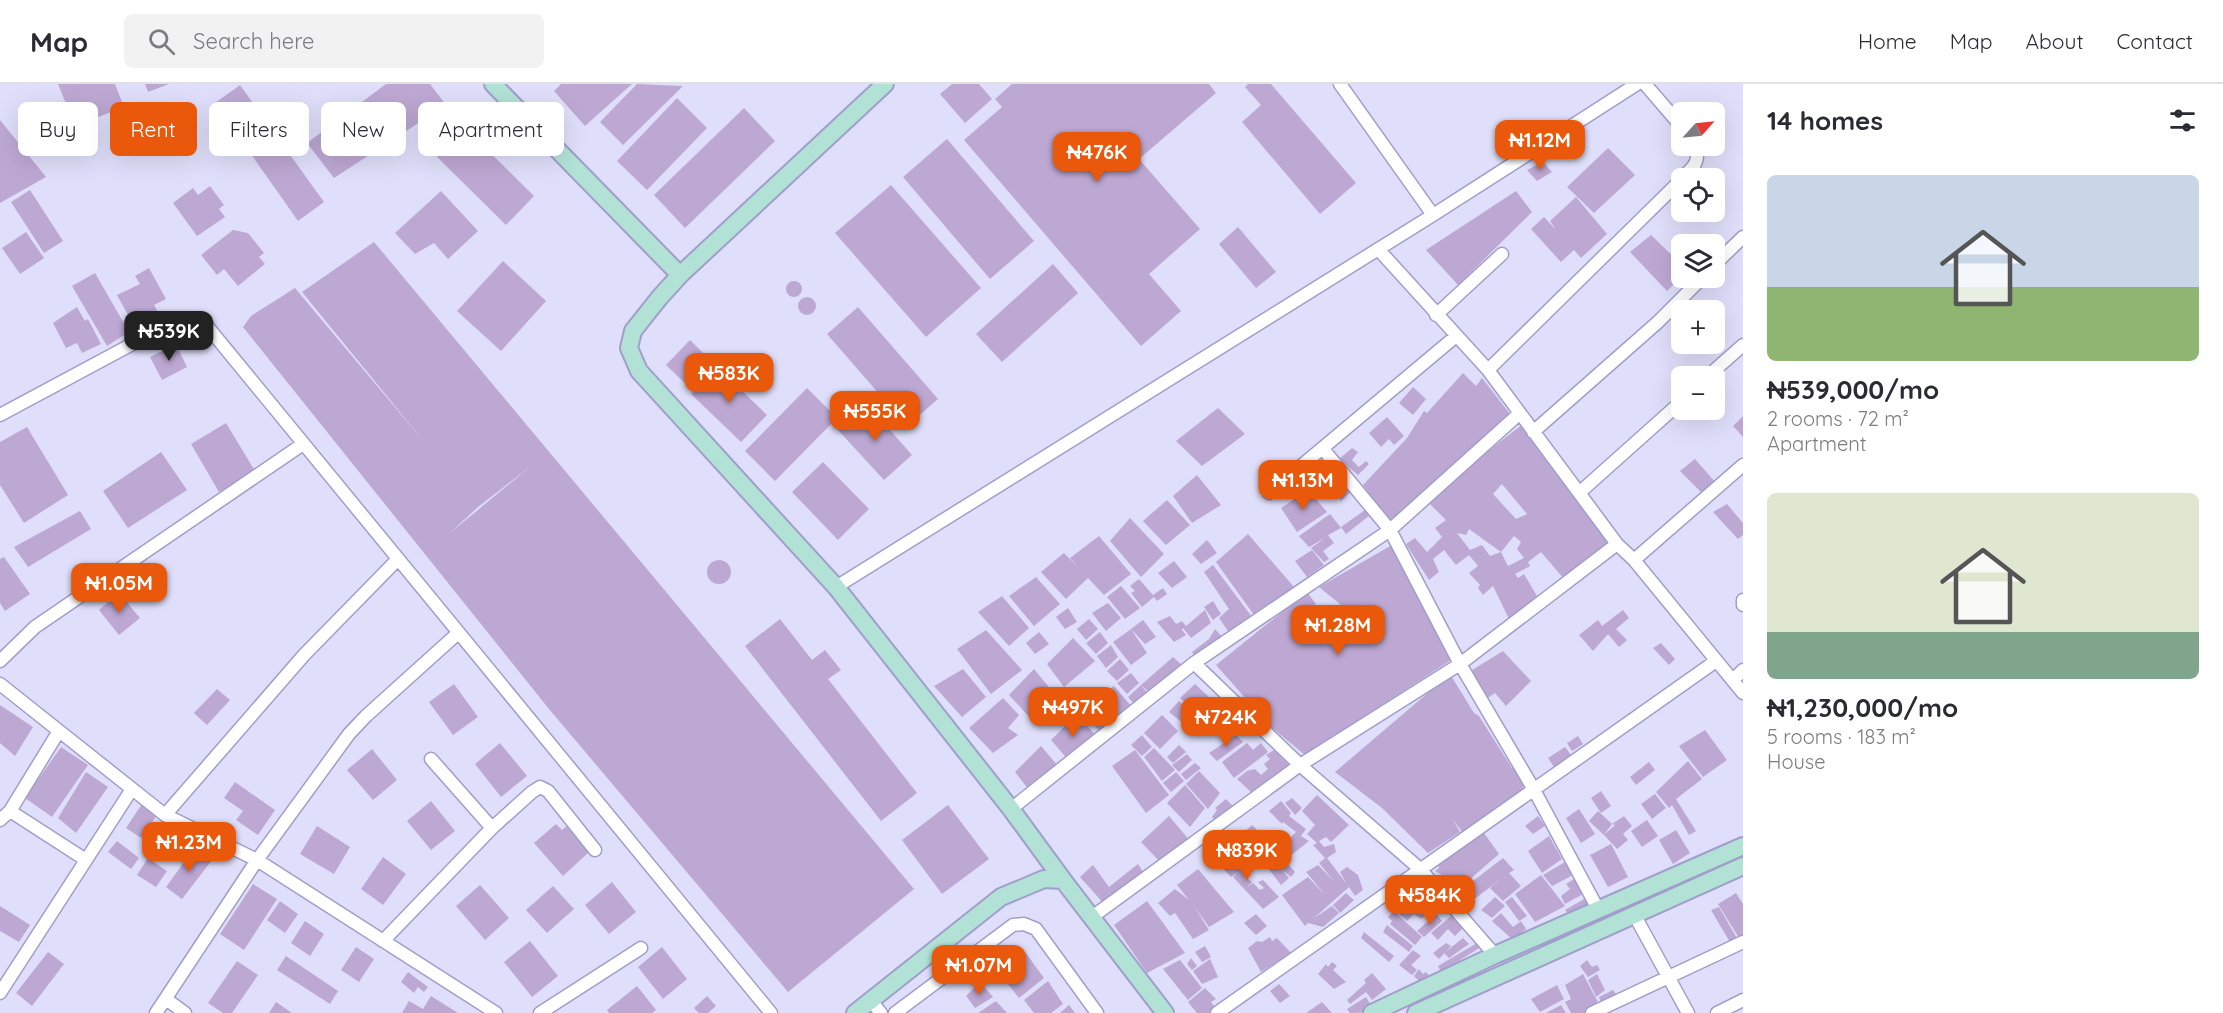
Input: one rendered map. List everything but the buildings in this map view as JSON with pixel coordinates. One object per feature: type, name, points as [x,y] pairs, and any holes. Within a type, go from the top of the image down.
[{"type":"street","points":[[493,84],[680,275]]},
{"type":"street","points":[[885,84],[680,275],[633,331],[629,348],[639,371],[836,587],[1011,809],[1165,1013]]},
{"type":"street","points":[[1340,84],[1433,215]]},
{"type":"street","points":[[836,587],[1433,215],[1637,84]]},
{"type":"street","points":[[1645,84],[1671,114]]},
{"type":"street","points":[[1488,370],[1671,190]]},
{"type":"street","points":[[1725,254],[1743,237]]},
{"type":"street","points":[[1378,249],[1455,337],[1488,370],[1617,544],[1634,560],[1743,693]]},
{"type":"street","points":[[1436,315],[1502,254]]},
{"type":"street","points":[[1533,432],[1658,322],[1692,288]]},
{"type":"street","points":[[0,415],[179,319],[195,319],[207,326],[457,634],[771,1013]]},
{"type":"street","points":[[1269,494],[1455,337]]},
{"type":"street","points":[[1719,366],[1743,345]]},
{"type":"street","points":[[1579,493],[1671,410]]},
{"type":"street","points":[[1011,809],[1194,663],[1390,530],[1520,413]]},
{"type":"street","points":[[0,661],[34,627],[303,444]]},
{"type":"street","points":[[1323,449],[1390,530],[1460,664],[1533,788],[1599,911]]},
{"type":"street","points":[[1634,560],[1743,465]]},
{"type":"street","points":[[1092,917],[1300,765],[1460,664],[1617,544]]},
{"type":"street","points":[[165,815],[304,656],[397,560]]},
{"type":"street","points":[[1743,600],[1743,605]]},
{"type":"street","points":[[156,1013],[257,860],[349,734],[457,634]]},
{"type":"street","points":[[1217,1013],[1716,661]]},
{"type":"street","points":[[1194,663],[1300,765],[1420,869],[1495,955]]},
{"type":"street","points":[[1733,680],[1743,669]]},
{"type":"street","points":[[0,684],[165,815],[257,860],[496,1013]]},
{"type":"street","points":[[0,820],[10,811],[59,731]]},
{"type":"street","points":[[431,759],[492,828]]},
{"type":"street","points":[[383,941],[492,828],[532,792],[540,788],[548,791],[595,850]]},
{"type":"street","points":[[0,993],[132,789]]},
{"type":"street","points":[[10,811],[86,860]]},
{"type":"street","points":[[1372,1013],[1495,955],[1743,846]]},
{"type":"street","points":[[1416,1013],[1439,1008],[1743,866]]},
{"type":"street","points":[[855,1013],[876,1007],[1001,897],[1044,879],[1063,880]]},
{"type":"street","points":[[1635,916],[1688,1013]]},
{"type":"street","points":[[895,1013],[1013,925],[1024,924],[1036,929],[1097,1013]]},
{"type":"street","points":[[1592,1013],[1743,942]]},
{"type":"street","points":[[540,1013],[641,948]]},
{"type":"street","points":[[166,999],[185,1013]]},
{"type":"street","points":[[1718,1013],[1743,1000]]}]
